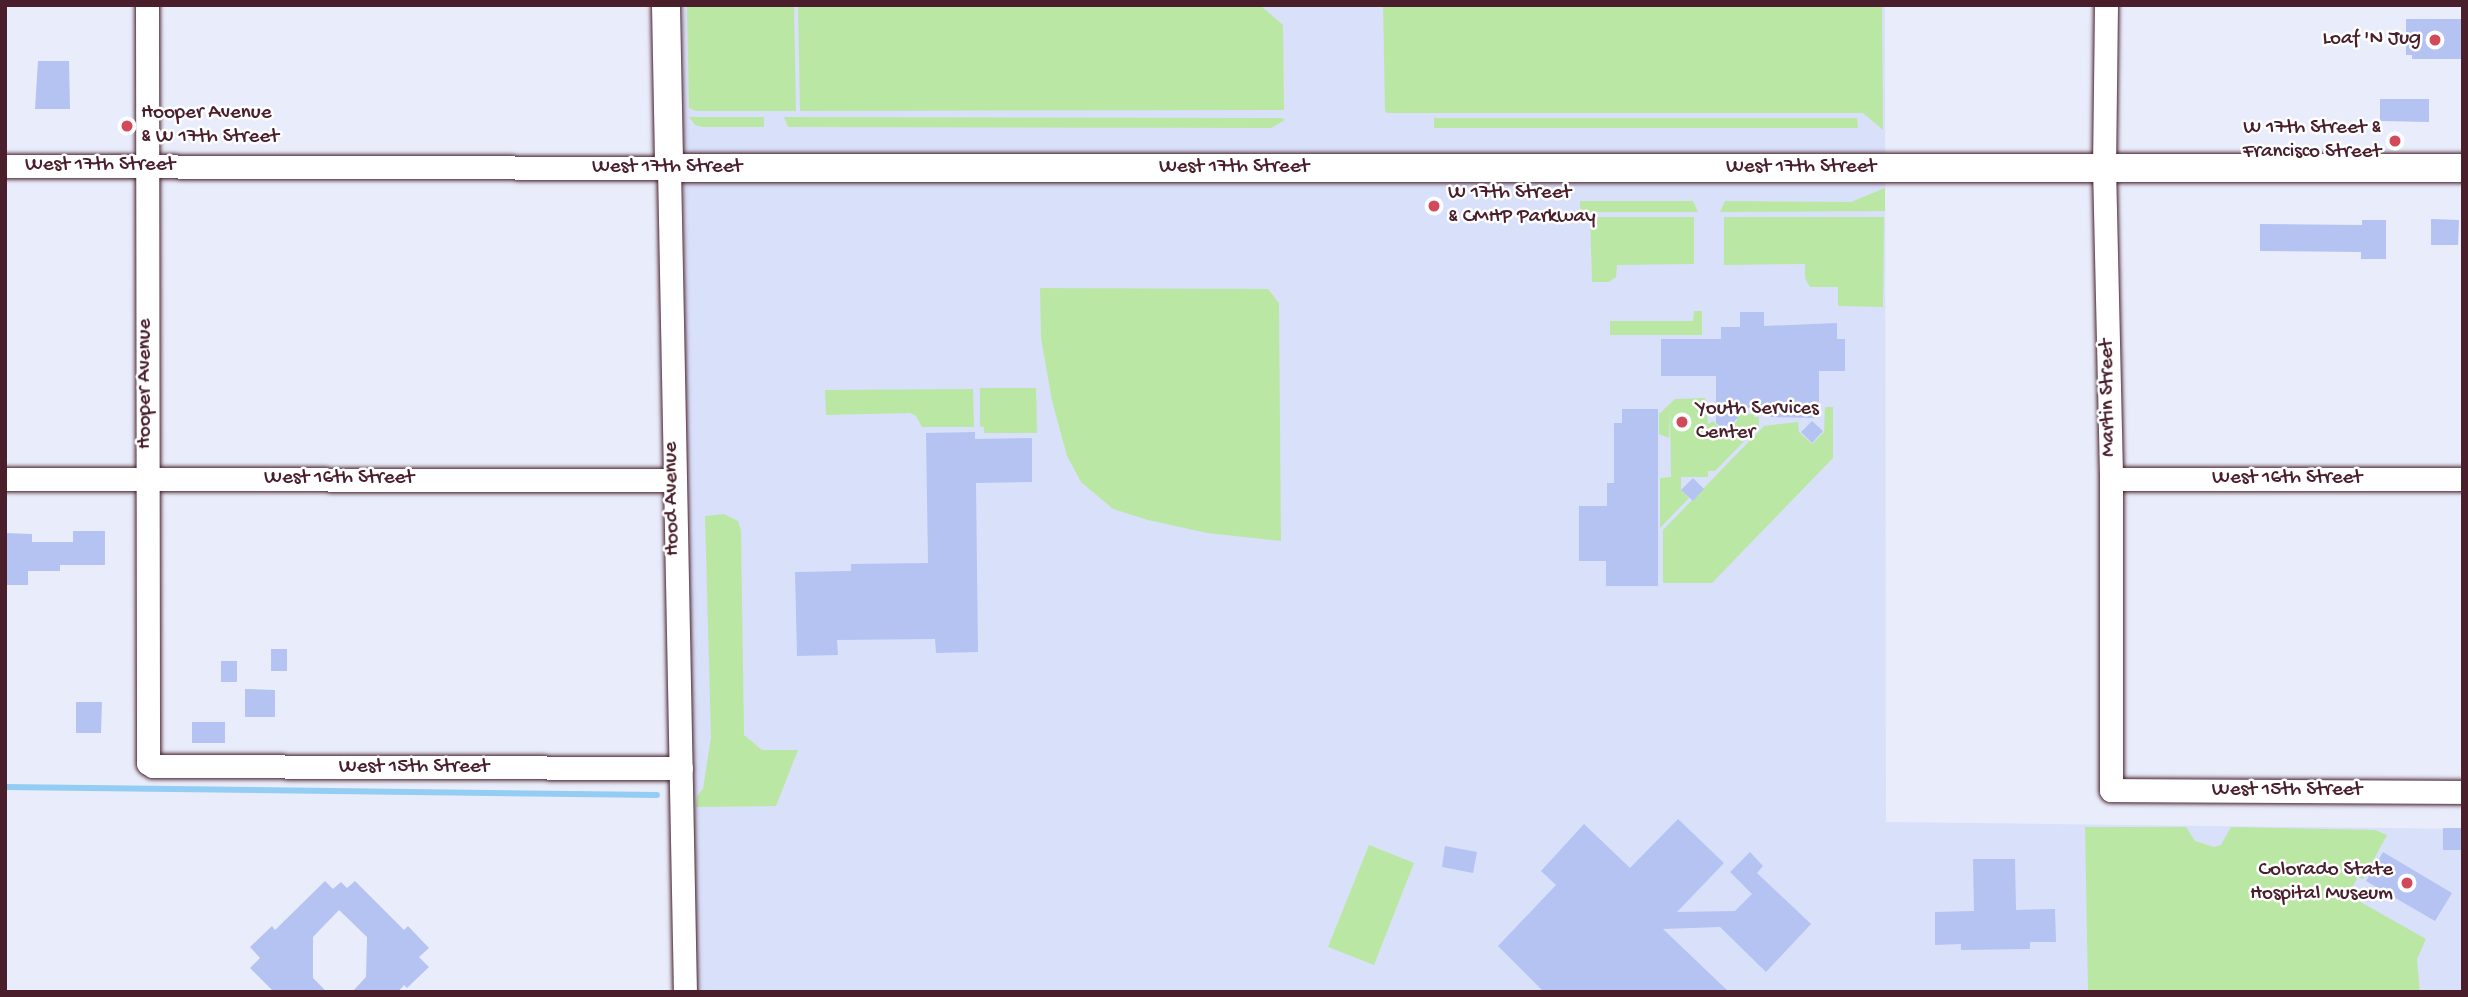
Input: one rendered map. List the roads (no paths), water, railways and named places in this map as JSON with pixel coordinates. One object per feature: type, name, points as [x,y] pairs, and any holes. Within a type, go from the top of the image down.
[{"type":"street","name":"Hooper Avenue","points":[[147,5],[145,479],[148,763]]},
{"type":"street","name":"Hood Avenue","points":[[666,5],[673,480],[685,992]]},
{"type":"street","name":"Martin Street","points":[[2106,5],[2104,166],[2110,479],[2111,790]]},
{"type":"street","name":"West 17th Street","points":[[5,166],[2463,168]]},
{"type":"street","name":"West 16th Street","points":[[5,479],[673,480]]},
{"type":"street","name":"West 16th Street","points":[[2110,479],[2463,479]]},
{"type":"street","name":"West 15th Street","points":[[148,763],[166,766],[681,768]]},
{"type":"street","name":"West 15th Street","points":[[2111,790],[2463,792]]},
{"type":"waterway","points":[[5,787],[657,795]]},
{"type":"place","name":"Loaf 'N Jug","points":[[2435,40]]},
{"type":"place","name":"Hooper Avenue & W 17th Street","points":[[127,126]]},
{"type":"place","name":"W 17th Street & Francisco Street","points":[[2395,141]]},
{"type":"place","name":"W 17th Street & CMHP Parkway","points":[[1434,206]]},
{"type":"place","name":"Youth Services Center","points":[[1682,422]]},
{"type":"place","name":"Colorado State Hospital Museum","points":[[2407,883]]}]
